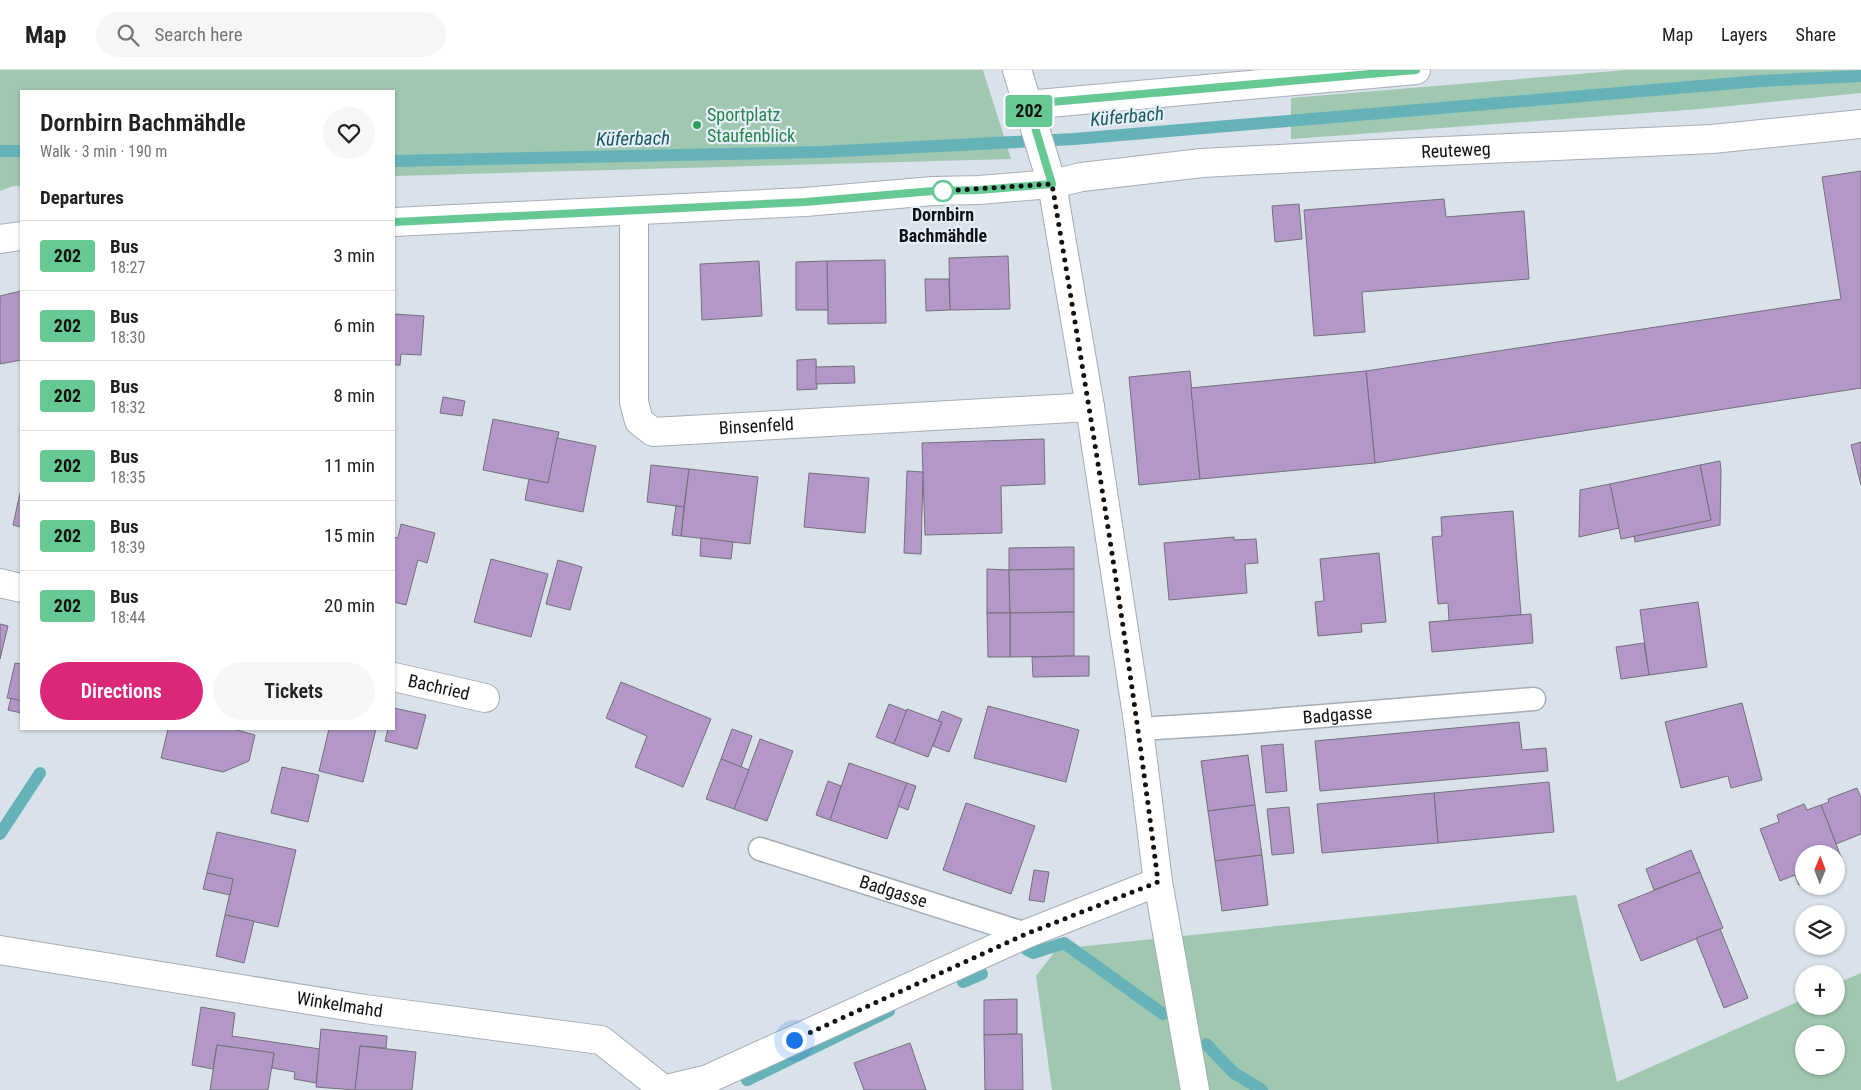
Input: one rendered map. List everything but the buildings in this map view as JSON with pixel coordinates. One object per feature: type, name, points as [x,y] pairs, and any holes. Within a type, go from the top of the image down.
[{"type":"street","points":[[1017,70],[1052,184],[1090,407],[1139,729],[1158,882],[1196,1090]]},
{"type":"street","points":[[1031,116],[1416,70]]},
{"type":"street","name":"Reuteweg","points":[[395,222],[805,202],[933,191],[979,190],[1052,184],[1082,177],[1202,163],[1712,139],[1861,124]]},
{"type":"street","name":"Binsenfeld","points":[[634,211],[634,402],[639,421],[653,432],[1090,407]]},
{"type":"street","points":[[0,239],[20,236]]},
{"type":"street","points":[[0,583],[20,588]]},
{"type":"street","name":"Bachried","points":[[395,677],[485,698]]},
{"type":"street","points":[[662,1090],[708,1079],[1026,934],[1158,882]]},
{"type":"street","name":"Winkelmahd","points":[[0,950],[365,1009],[601,1040],[662,1090]]},
{"type":"lane","name":"Badgasse","points":[[1139,729],[1534,698]]},
{"type":"lane","name":"Badgasse","points":[[760,849],[1026,934]]},
{"type":"green space","name":"Sportplatz Staufenblick","points":[[0,70],[983,70],[1011,159],[395,176],[395,90],[20,90],[20,186],[13,186],[0,191]]},
{"type":"green space","points":[[1627,70],[1861,70],[1861,93],[1700,109],[1291,139],[1291,98]]},
{"type":"green space","points":[[1576,895],[1617,1082],[1795,1003],[1795,1015],[1845,1015],[1845,980],[1861,973],[1861,1090],[1052,1090],[1036,976],[1057,949]]},
{"type":"waterway","name":"Küferbach","points":[[395,161],[821,152],[1074,139],[1760,81],[1861,76]]},
{"type":"waterway","name":"Küferbach","points":[[0,151],[20,151]]},
{"type":"waterway","points":[[0,834],[40,773]]},
{"type":"waterway","points":[[1027,950],[1033,953],[1064,943],[1163,1014]]},
{"type":"waterway","points":[[963,982],[982,974]]},
{"type":"waterway","points":[[747,1080],[889,1011]]},
{"type":"waterway","points":[[1206,1044],[1234,1073],[1262,1090]]},
{"type":"bus line","name":"202","points":[[395,222],[805,202],[933,191],[979,190],[1052,184],[1028,104],[1416,70]]},
{"type":"place","name":"Sportplatz Staufenblick","points":[[697,125]]},
{"type":"place","name":"Dornbirn Bachmähdle","points":[[943,191]]},
{"type":"route","points":[[794,1040],[1026,934],[1158,882],[1134,691],[1090,407],[1052,184],[943,191]]}]
